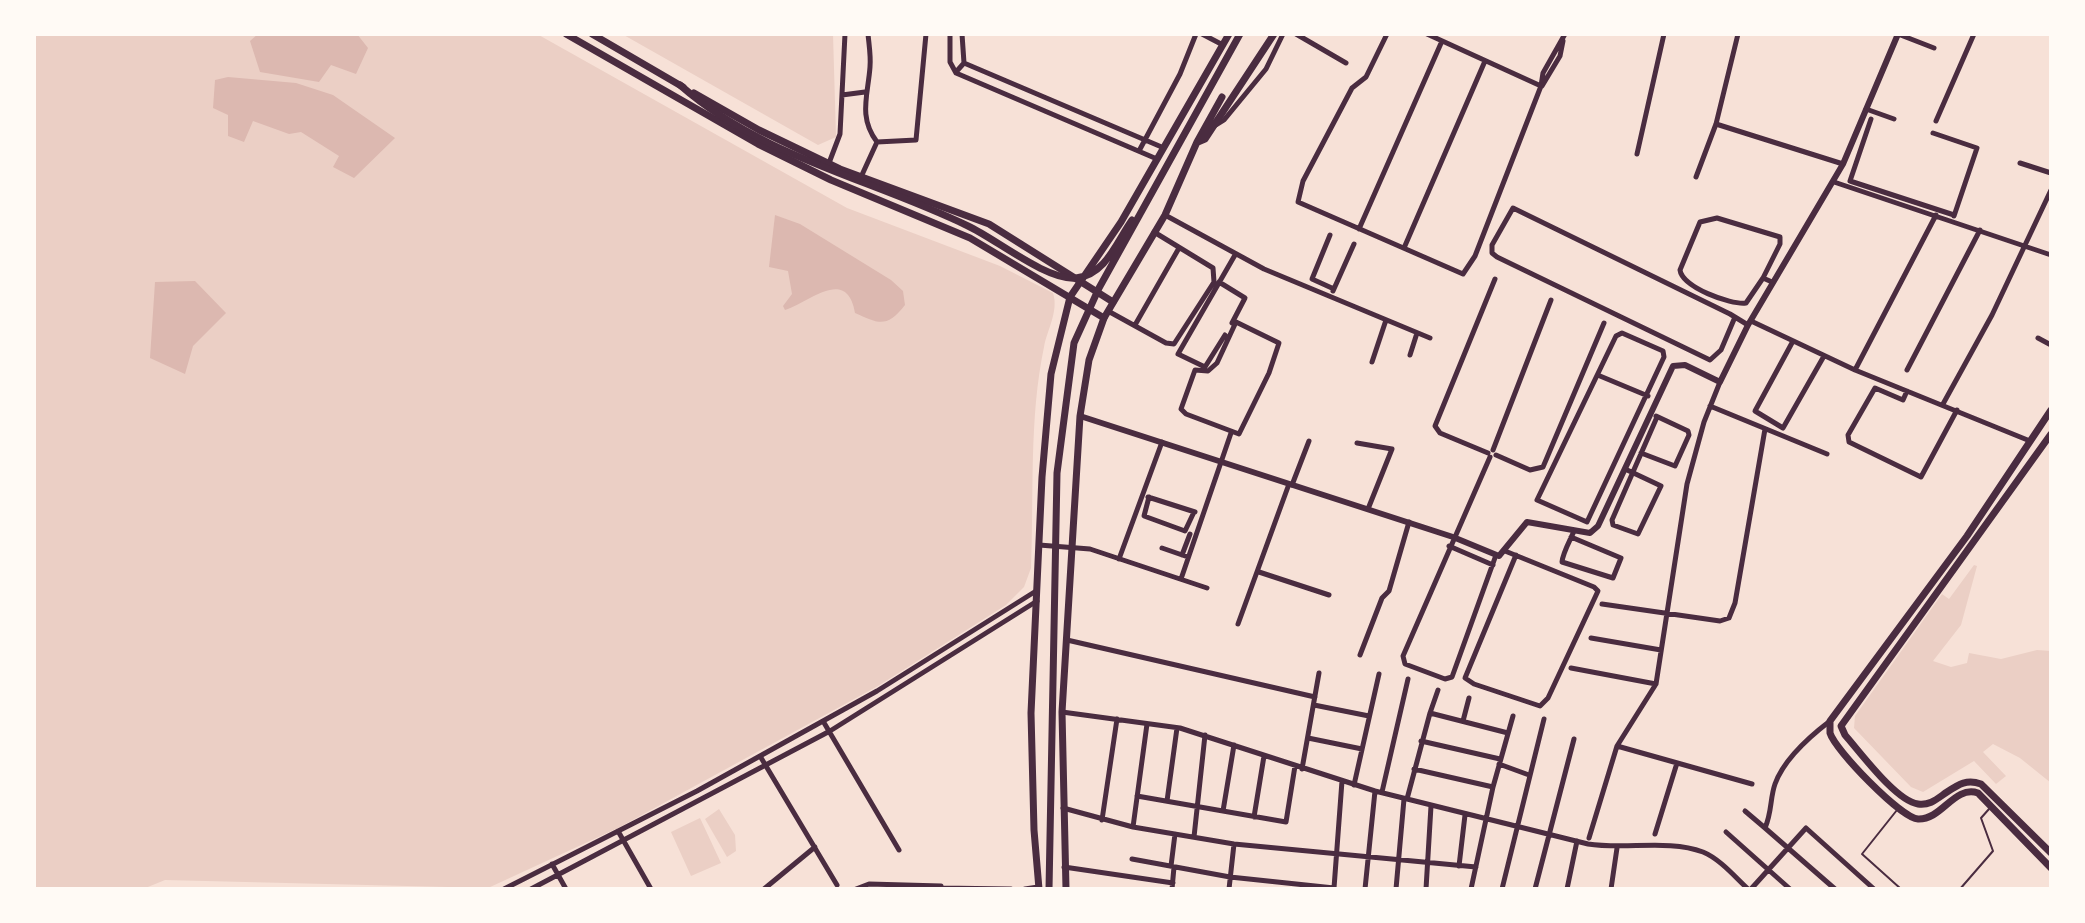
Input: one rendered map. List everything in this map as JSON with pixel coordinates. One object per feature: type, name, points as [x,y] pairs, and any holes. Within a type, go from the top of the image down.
[{"type":"main road","points":[[566,34],[758,144],[831,180],[970,238],[1070,297],[1106,314]]},
{"type":"main road","points":[[592,34],[759,130],[861,177],[980,220],[1113,302]]},
{"type":"main road","points":[[1039,888],[1031,713],[1051,374],[1070,297],[1158,160],[1229,34]]},
{"type":"main road","points":[[1049,887],[1053,590],[1063,407],[1082,321],[1240,34]]},
{"type":"main road","points":[[1197,142],[1205,139],[1274,34]]},
{"type":"main road","points":[[680,85],[698,101],[783,151],[967,225],[1059,277],[1079,278],[1098,270],[1153,192]]},
{"type":"main road","points":[[1066,889],[1062,712],[1080,416],[1089,360],[1106,314],[1165,215],[1197,142],[1222,97]]},
{"type":"main road","points":[[2051,410],[1967,536],[1830,721],[1830,732],[1842,750],[1898,809],[1916,819],[1932,816],[1970,790],[1978,793],[2051,868]]},
{"type":"main road","points":[[2051,434],[1841,726],[1845,735],[1902,797],[1917,804],[1931,803],[1958,784],[1971,780],[1981,784],[2051,853]]},
{"type":"main road","points":[[1902,621],[1913,629]]},
{"type":"street","points":[[829,163],[840,134],[845,34]]},
{"type":"street","points":[[868,34],[870,67],[865,92],[868,130],[877,142]]},
{"type":"street","points":[[877,142],[916,140],[926,34]]},
{"type":"street","points":[[950,34],[950,62],[956,73],[1158,160]]},
{"type":"street","points":[[956,73],[964,63],[962,34]]},
{"type":"street","points":[[1139,151],[1199,34],[1223,45]]},
{"type":"street","points":[[1213,127],[1224,120],[1266,69],[1283,34]]},
{"type":"street","points":[[1296,34],[1346,63]]},
{"type":"street","points":[[1387,34],[1366,77],[1352,88],[1296,197],[1298,202],[1310,209],[1461,274],[1466,273],[1541,86],[1543,73],[1565,35]]},
{"type":"street","points":[[1427,34],[1541,86]]},
{"type":"street","points":[[1637,154],[1664,34]]},
{"type":"street","points":[[1696,177],[1716,124],[1738,34]]},
{"type":"street","points":[[1589,838],[1617,746],[1656,684],[1687,484],[1720,382],[1772,282],[1834,182],[1898,34],[1934,48]]},
{"type":"street","points":[[1936,121],[1974,34]]},
{"type":"street","points":[[1359,229],[1442,41]]},
{"type":"street","points":[[1404,248],[1485,61]]},
{"type":"street","points":[[964,63],[1164,148]]},
{"type":"street","points":[[842,95],[865,92]]},
{"type":"street","points":[[1866,109],[1894,119]]},
{"type":"street","points":[[1871,119],[1850,181],[2051,255]]},
{"type":"street","points":[[1716,124],[1843,164]]},
{"type":"street","points":[[1933,133],[1977,148],[1953,218]]},
{"type":"street","points":[[861,177],[877,142]]},
{"type":"street","points":[[2020,163],[2051,173]]},
{"type":"street","points":[[1834,182],[1953,218]]},
{"type":"street","points":[[1943,404],[2051,190]]},
{"type":"street","points":[[1735,317],[1721,350],[1710,360],[1497,257],[1492,253],[1492,245],[1513,208],[1735,317],[2030,441]]},
{"type":"street","points":[[1165,215],[1235,255],[1330,291],[1386,320],[1430,338]]},
{"type":"street","points":[[1855,370],[1936,215]]},
{"type":"street","points":[[1717,218],[1780,237],[1780,244],[1763,278],[1746,303],[1733,304],[1686,282],[1680,270],[1700,222],[1717,218]]},
{"type":"street","points":[[1907,370],[1980,230]]},
{"type":"street","points":[[1106,314],[1135,325],[1166,343],[1177,342],[1214,282],[1213,268],[1154,232]]},
{"type":"street","points":[[1330,235],[1312,277],[1330,291]]},
{"type":"street","points":[[1330,291],[1354,244]]},
{"type":"street","points":[[1135,325],[1179,248]]},
{"type":"street","points":[[1219,282],[1245,299],[1203,368],[1180,355],[1178,350],[1235,255]]},
{"type":"street","points":[[1763,278],[1772,282]]},
{"type":"street","points":[[1495,279],[1435,426],[1440,433],[1530,470],[1543,467],[1604,323]]},
{"type":"street","points":[[1551,300],[1492,454],[1403,656],[1405,664],[1445,679],[1452,677],[1493,565],[1527,522],[1573,534],[1621,558],[1613,578],[1563,563],[1573,534]]},
{"type":"street","points":[[1372,362],[1386,320]]},
{"type":"street","points":[[1236,322],[1279,343],[1243,431],[1231,433],[1181,409],[1195,370],[1208,371],[1215,365],[1236,322]]},
{"type":"street","points":[[1410,355],[1417,333]]},
{"type":"street","points":[[1622,333],[1663,351],[1645,403],[1588,522],[1538,502],[1600,376],[1616,336],[1622,333]]},
{"type":"street","points":[[2038,338],[2051,345]]},
{"type":"street","points":[[1793,341],[1755,411],[1783,428],[1824,356]]},
{"type":"street","points":[[1628,471],[1661,486],[1638,534],[1612,522],[1628,471],[1641,453],[1659,394],[1673,366],[1680,364],[1720,382]]},
{"type":"street","points":[[1600,376],[1659,394]]},
{"type":"street","points":[[1907,391],[1903,400],[1875,388],[1848,435],[1849,442],[1921,477],[1957,410]]},
{"type":"street","points":[[1641,453],[1671,466],[1676,465],[1689,433],[1654,413],[1645,403]]},
{"type":"street","points":[[1710,406],[1827,454]]},
{"type":"street","points":[[1573,534],[1594,531],[1628,471],[1654,413]]},
{"type":"street","points":[[1080,416],[1409,522],[1501,553],[1515,558],[1594,587],[1598,591],[1548,698],[1540,706],[1474,684],[1465,678],[1515,558]]},
{"type":"street","points":[[1602,604],[1720,621],[1729,618],[1735,603],[1765,429]]},
{"type":"street","points":[[1181,579],[1192,535],[1203,515],[1231,433]]},
{"type":"street","points":[[1238,624],[1309,441]]},
{"type":"street","points":[[1162,442],[1146,496],[1144,516],[1185,531],[1194,512]]},
{"type":"street","points":[[1357,443],[1392,449],[1368,509]]},
{"type":"street","points":[[1146,496],[1203,515]]},
{"type":"street","points":[[1119,559],[1146,496]]},
{"type":"street","points":[[1135,516],[1192,535]]},
{"type":"street","points":[[1360,655],[1382,598],[1389,591],[1409,522]]},
{"type":"street","points":[[1039,545],[1073,546],[1207,588]]},
{"type":"street","points":[[1449,546],[1493,565]]},
{"type":"street","points":[[1162,548],[1186,554]]},
{"type":"street","points":[[1259,572],[1329,595]]},
{"type":"street","points":[[504,889],[823,721],[1037,590]]},
{"type":"street","points":[[531,889],[830,731],[1037,601]]},
{"type":"street","points":[[1591,638],[1661,650]]},
{"type":"street","points":[[1067,640],[1315,697]]},
{"type":"street","points":[[1571,668],[1656,684]]},
{"type":"street","points":[[1302,769],[1319,673]]},
{"type":"street","points":[[1354,785],[1379,674]]},
{"type":"street","points":[[1365,889],[1379,792],[1408,679]]},
{"type":"street","points":[[1396,889],[1406,799],[1438,690]]},
{"type":"street","points":[[1463,721],[1469,698]]},
{"type":"street","points":[[1314,705],[1369,716]]},
{"type":"street","points":[[1062,712],[1177,728],[1205,735],[1354,785],[1516,828],[1617,848],[1658,846],[1706,853],[1749,889],[1806,828],[1874,889]]},
{"type":"street","points":[[1430,713],[1508,733]]},
{"type":"street","points":[[1471,889],[1499,762],[1513,716]]},
{"type":"street","points":[[1102,820],[1117,719]]},
{"type":"street","points":[[1502,889],[1544,719]]},
{"type":"street","points":[[823,721],[899,850]]},
{"type":"street","points":[[1765,828],[1773,810],[1777,780],[1795,753],[1830,721]]},
{"type":"street","points":[[1133,827],[1147,724]]},
{"type":"street","points":[[1167,801],[1177,728]]},
{"type":"street","points":[[1194,837],[1205,735]]},
{"type":"street","points":[[1308,738],[1362,749]]},
{"type":"street","points":[[1535,889],[1574,739]]},
{"type":"street","points":[[1421,741],[1499,762],[1529,775]]},
{"type":"street","points":[[1223,811],[1234,745]]},
{"type":"street","points":[[1617,746],[1752,784]]},
{"type":"street","points":[[760,756],[837,885]]},
{"type":"street","points":[[1254,817],[1264,756]]},
{"type":"street","points":[[1655,834],[1677,763]]},
{"type":"street","points":[[1137,796],[1286,822],[1295,766]]},
{"type":"street","points":[[1414,769],[1493,787]]},
{"type":"street","points":[[1132,859],[1230,877],[1334,889],[1342,781]]},
{"type":"street","points":[[1426,889],[1431,806]]},
{"type":"street","points":[[1062,808],[1133,827],[1234,844],[1476,867]]},
{"type":"street","points":[[1745,811],[1835,889]]},
{"type":"street","points":[[1459,866],[1465,815]]},
{"type":"street","points":[[618,831],[651,889]]},
{"type":"street","points":[[1726,832],[1790,889]]},
{"type":"street","points":[[1064,867],[1173,886],[1175,834]]},
{"type":"street","points":[[1567,889],[1577,841]]},
{"type":"street","points":[[1229,889],[1234,844]]},
{"type":"street","points":[[764,889],[815,847]]},
{"type":"street","points":[[1611,889],[1617,848]]},
{"type":"street","points":[[552,864],[566,889]]},
{"type":"street","points":[[856,889],[869,884],[1011,889]]},
{"type":"street","points":[[1025,889],[1039,888]]},
{"type":"lane","points":[[1960,889],[1993,851],[1981,818],[1991,808]]},
{"type":"lane","points":[[1898,809],[1862,848],[1862,854],[1901,889]]},
{"type":"shaded area","points":[[34,34],[537,34],[847,208],[1000,266],[1053,293],[1054,314],[1044,347],[1036,401],[1031,568],[1024,587],[1006,605],[878,686],[618,828],[488,888],[165,880],[143,889],[34,889]]},
{"type":"shaded area","points":[[258,34],[357,34],[368,48],[356,74],[331,65],[319,82],[260,72],[250,41]]},
{"type":"shaded area","points":[[622,34],[833,34],[836,137],[818,145]]},
{"type":"shaded area","points":[[228,77],[296,83],[333,95],[395,138],[354,178],[333,167],[339,156],[301,132],[289,134],[253,121],[244,142],[228,136],[228,115],[213,108],[215,80]]},
{"type":"shaded area","points":[[775,215],[800,224],[891,280],[903,291],[905,305],[888,321],[870,320],[855,313],[851,299],[836,289],[785,310],[783,306],[792,294],[788,271],[769,267]]},
{"type":"shaded area","points":[[195,281],[226,313],[193,346],[185,374],[150,358],[155,282]]},
{"type":"shaded area","points":[[1974,565],[1977,566],[1961,625],[1933,661],[1951,667],[1967,663],[1969,653],[2001,659],[2037,650],[2051,651],[2051,783],[2020,758],[1993,744],[1983,752],[2006,776],[1996,784],[1974,761],[1923,792],[1911,787],[1854,728],[1855,716],[1942,594],[1949,599]]},
{"type":"shaded area","points":[[719,809],[735,835],[736,851],[727,857],[705,819]]},
{"type":"shaded area","points":[[700,818],[721,863],[691,876],[671,832]]}]
